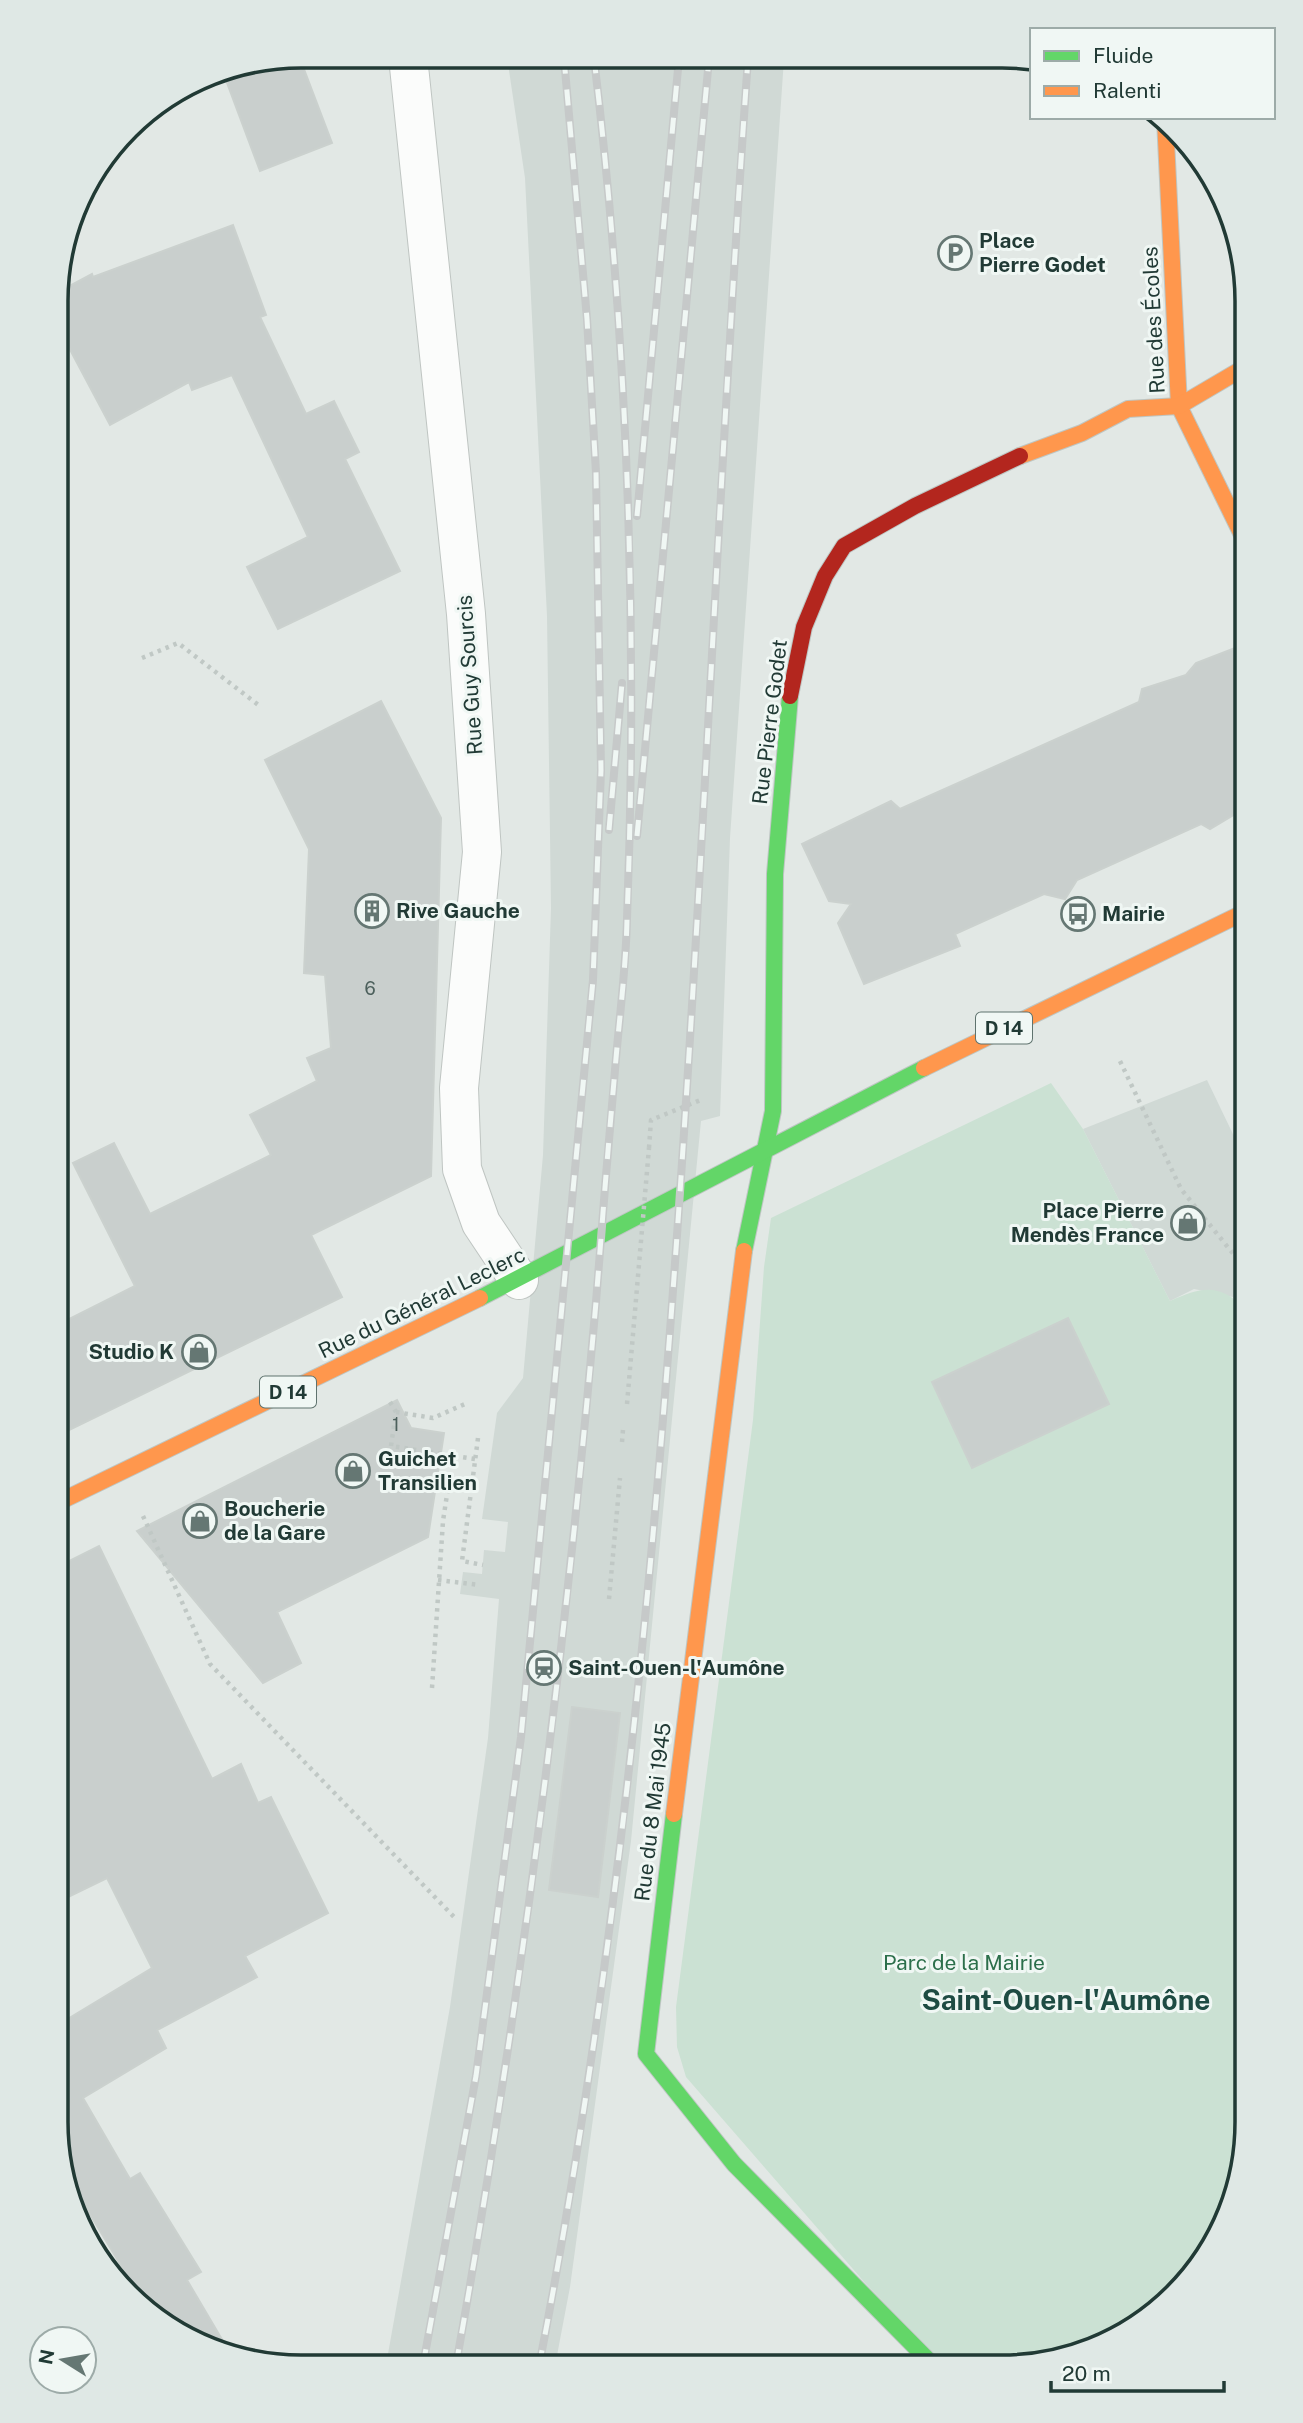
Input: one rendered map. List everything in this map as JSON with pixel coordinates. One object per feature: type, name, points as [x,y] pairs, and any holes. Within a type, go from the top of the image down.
[{"type":"street","name":"Rue Guy Sourcis","points":[[409,68],[466,614],[482,852],[459,1088],[462,1169],[481,1223],[519,1280]]},
{"type":"street","name":"Rue des Écoles","points":[[1166,137],[1179,406],[1235,520]]},
{"type":"street","points":[[1179,406],[1235,363]]},
{"type":"street","points":[[1179,406],[1235,373]]},
{"type":"street","name":"Rue Pierre Godet","points":[[765,1153],[774,1111],[775,874],[780,788],[798,653],[804,627],[825,576],[844,546],[915,506],[1018,457],[1082,433],[1128,409],[1179,406]]},
{"type":"street","name":"D 14","points":[[765,1153],[932,1064],[1235,917]]},
{"type":"street","name":"Rue du Général Leclerc","points":[[68,1498],[519,1280],[765,1153]]},
{"type":"street","name":"Rue du 8 Mai 1945","points":[[765,1153],[747,1226],[710,1505],[646,2054],[734,2164],[923,2355]]},
{"type":"path","points":[[142,658],[178,643],[261,707]]},
{"type":"path","points":[[1121,1061],[1181,1189],[1234,1255]]},
{"type":"path","points":[[627,1404],[651,1120],[703,1099]]},
{"type":"path","points":[[390,1402],[396,1412],[391,1446],[475,1459]]},
{"type":"path","points":[[396,1412],[433,1418],[465,1404]]},
{"type":"path","points":[[622,1441],[623,1430]]},
{"type":"path","points":[[478,1437],[462,1561],[483,1565]]},
{"type":"path","points":[[432,1688],[438,1580],[453,1455]]},
{"type":"path","points":[[122,1471],[210,1664],[456,1919]]},
{"type":"path","points":[[609,1600],[620,1478]]},
{"type":"path","points":[[438,1580],[480,1585]]},
{"type":"shaded area","points":[[509,68],[783,68],[730,838],[720,1116],[701,1121],[631,1841],[570,2287],[557,2355],[388,2355],[450,2007],[488,1738],[499,1599],[460,1594],[463,1572],[482,1574],[484,1550],[505,1552],[508,1522],[482,1519],[497,1413],[523,1378],[543,1155],[551,908],[547,616],[525,178]]},
{"type":"shaded area","name":"Place Pierre Mendès France","points":[[1207,1080],[1235,1137],[1234,1298],[1194,1289],[1170,1301],[1083,1129]]},
{"type":"green space","name":"Parc de la Mairie","points":[[1051,1083],[1083,1129],[1170,1301],[1201,1290],[1219,1291],[1234,1300],[1234,2137],[1230,2167],[1211,2225],[1177,2275],[1155,2297],[1131,2315],[1105,2331],[1062,2347],[1001,2355],[935,2355],[866,2284],[686,2077],[677,2047],[676,2007],[753,1420],[764,1267],[771,1218]]},
{"type":"building","points":[[304,68],[332,143],[260,171],[226,81],[271,70]]},
{"type":"building","points":[[233,225],[266,315],[260,317],[306,414],[334,401],[359,452],[345,459],[400,571],[278,629],[247,567],[308,537],[232,375],[192,390],[189,382],[110,425],[68,346],[69,286],[92,274],[93,277]]},
{"type":"building","points":[[1235,648],[1235,814],[1210,829],[1201,824],[1077,880],[1065,899],[1044,894],[955,934],[960,946],[864,984],[838,923],[851,904],[829,901],[802,844],[891,801],[900,809],[1139,702],[1142,689],[1186,675],[1196,663]]},
{"type":"building","name":"Rive Gauche","points":[[381,701],[441,818],[431,1176],[311,1235],[342,1297],[68,1431],[68,1320],[135,1286],[73,1163],[114,1143],[150,1214],[271,1155],[250,1115],[317,1081],[307,1058],[331,1048],[325,975],[304,973],[309,849],[265,760]]},
{"type":"building","points":[[1068,1318],[1109,1404],[972,1468],[932,1382]]},
{"type":"building","points":[[397,1400],[411,1428],[444,1433],[428,1537],[277,1612],[301,1663],[263,1683],[137,1531]]},
{"type":"building","points":[[99,1546],[212,1779],[241,1764],[258,1803],[271,1797],[328,1913],[245,1956],[257,1977],[157,2030],[166,2048],[83,2098],[130,2179],[140,2173],[201,2272],[187,2280],[223,2341],[185,2323],[160,2307],[126,2274],[84,2204],[70,2152],[68,2019],[152,1968],[107,1878],[68,1897],[68,1562]]},
{"type":"building","points":[[572,1707],[620,1713],[598,1897],[549,1890]]},
{"type":"railway","points":[[425,2355],[476,2076],[521,1737],[593,980],[601,770],[596,473],[587,319],[565,68]]},
{"type":"railway","points":[[458,2355],[520,1968],[555,1702],[584,1436],[625,957],[631,703],[627,488],[615,273],[595,68]]},
{"type":"railway","points":[[637,516],[678,68]]},
{"type":"railway","points":[[637,836],[708,68]]},
{"type":"railway","points":[[541,2355],[588,2080],[626,1793],[656,1505],[697,926],[747,68]]},
{"type":"railway","points":[[609,830],[622,683]]},
{"type":"traffic: fast","points":[[744,1251],[773,1111],[775,874],[790,696]]},
{"type":"traffic: fast","points":[[480,1298],[924,1068]]},
{"type":"traffic: fast","points":[[674,1814],[646,2054],[734,2164],[923,2355]]},
{"type":"traffic: slow","points":[[1166,137],[1179,406],[1235,520]]},
{"type":"traffic: slow","points":[[1020,456],[1082,433],[1128,409],[1179,406],[1235,373]]},
{"type":"traffic: slow","points":[[924,1068],[1235,917]]},
{"type":"traffic: slow","points":[[674,1814],[744,1251]]},
{"type":"traffic: slow","points":[[68,1498],[480,1298]]},
{"type":"traffic: jam","points":[[790,696],[804,627],[825,576],[844,546],[915,506],[1020,456]]},
{"type":"place","name":"Place Pierre Godet","points":[[955,253]]},
{"type":"place","name":"Rive Gauche","points":[[372,911]]},
{"type":"place","name":"Mairie","points":[[1078,914]]},
{"type":"place","name":"Place Pierre Mendès France","points":[[1188,1223]]},
{"type":"place","name":"Studio K","points":[[199,1352]]},
{"type":"place","name":"Guichet Transilien","points":[[353,1471]]},
{"type":"place","name":"Boucherie de la Gare","points":[[200,1521]]},
{"type":"place","name":"Saint-Ouen-l'Aumône","points":[[544,1668]]},
{"type":"district","name":"Saint-Ouen-l'Aumône","points":[[1066,2000]]}]
